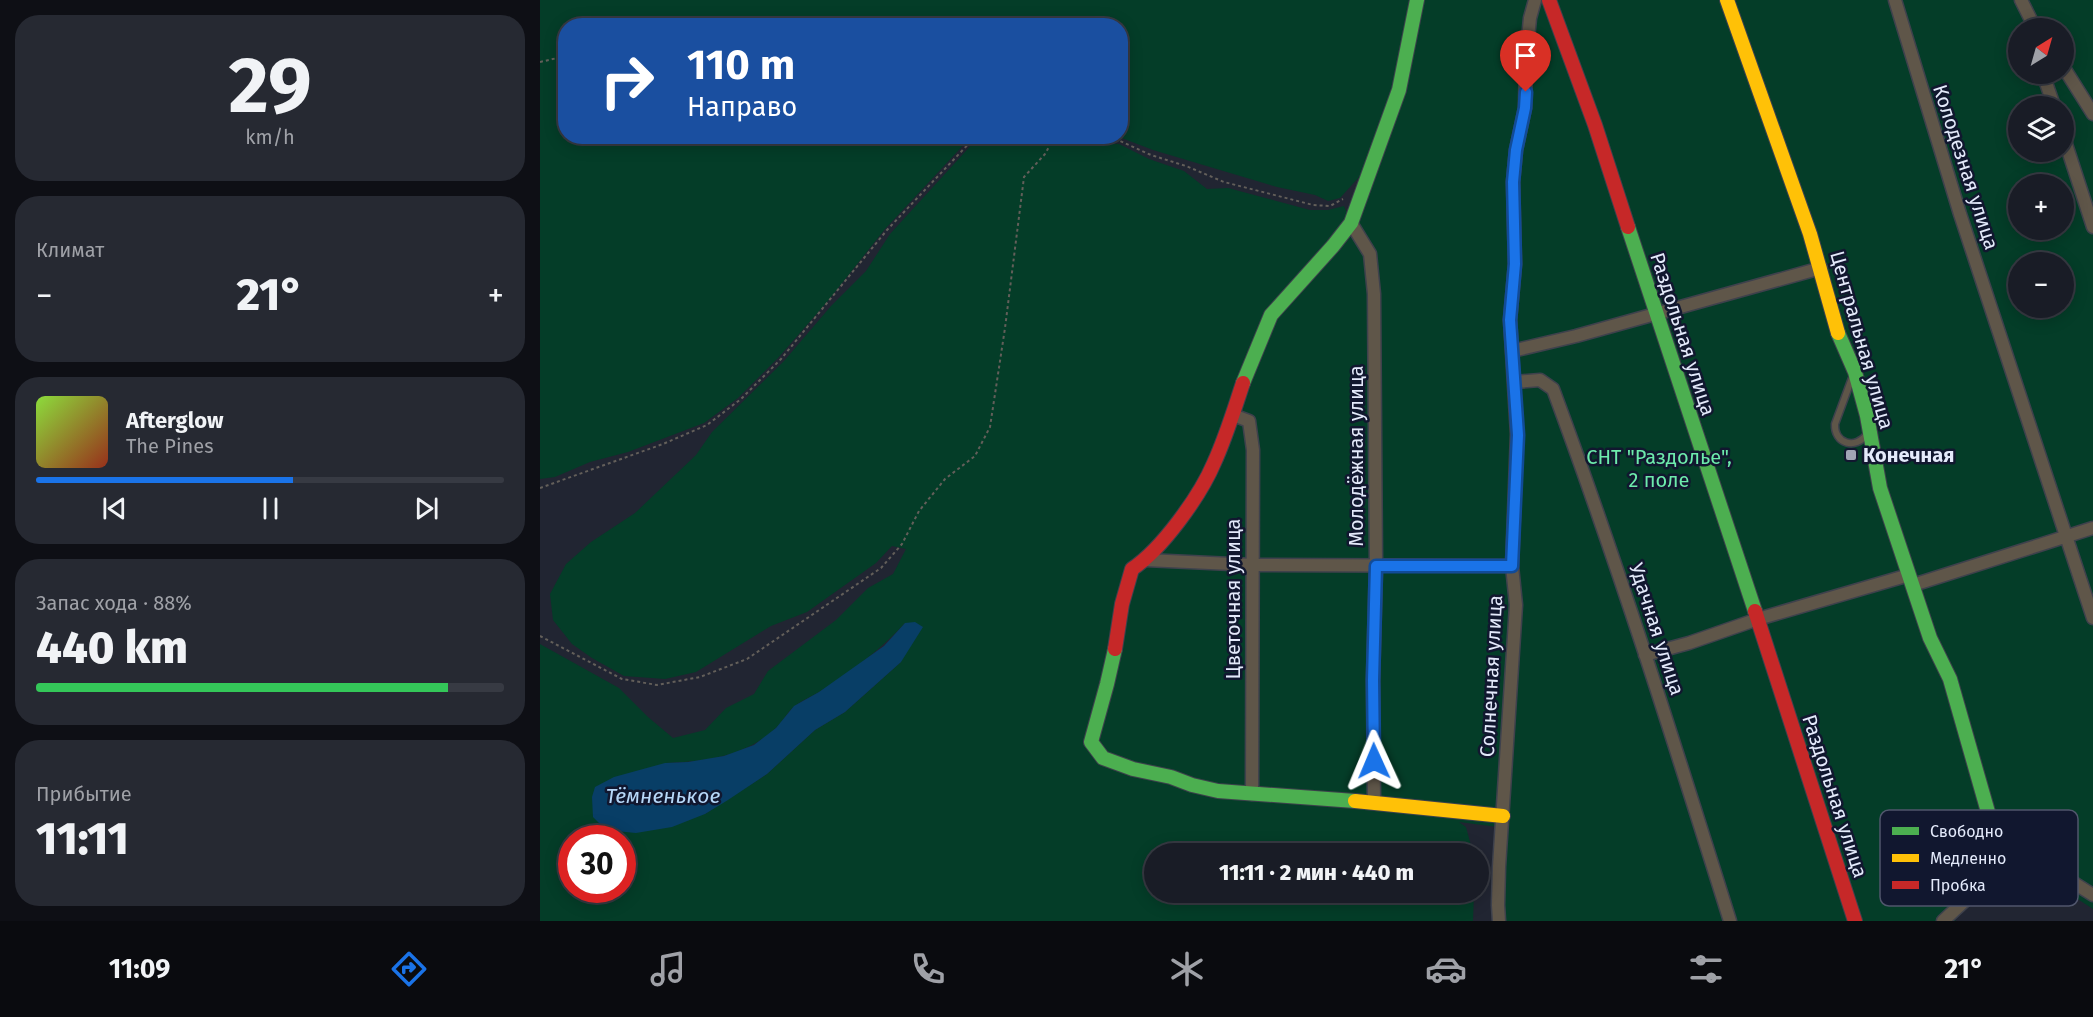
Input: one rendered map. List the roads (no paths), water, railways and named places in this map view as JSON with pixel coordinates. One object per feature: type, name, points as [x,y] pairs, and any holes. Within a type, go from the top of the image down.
[{"type":"street","points":[[1417,0],[1399,90],[1351,223],[1271,315],[1256,348],[1214,464],[1194,499],[1146,560],[1132,569],[1120,606],[1112,664],[1091,742],[1103,758],[1132,769],[1171,777],[1218,791],[1374,802],[1503,816]]},
{"type":"street","name":"Солнечная улица","points":[[1500,921],[1498,905],[1516,605],[1512,566],[1518,435],[1510,320],[1515,264],[1513,182],[1516,150],[1525,108],[1528,39],[1535,0]]},
{"type":"street","name":"Раздольная улица","points":[[1548,0],[1595,125],[1855,921]]},
{"type":"street","name":"Центральная улица","points":[[1727,0],[1803,213],[1821,268],[1836,329],[1855,372],[1868,423],[1880,488],[1930,638],[1950,679],[1987,810]]},
{"type":"street","name":"Колодезная улица","points":[[1895,0],[1960,214],[2093,618]]},
{"type":"street","points":[[2021,0],[2030,18]]},
{"type":"street","points":[[2074,84],[2093,114]]},
{"type":"street","points":[[2072,162],[2093,227]]},
{"type":"street","name":"Молодёжная улица","points":[[1351,223],[1370,254],[1374,294],[1376,566],[1373,680],[1374,802]]},
{"type":"street","points":[[1512,351],[1576,336],[1821,268]]},
{"type":"street","name":"Удачная улица","points":[[1515,382],[1540,380],[1553,389],[1596,507],[1730,921]]},
{"type":"street","name":"Цветочная улица","points":[[1233,415],[1249,422],[1253,450],[1252,794]]},
{"type":"street","points":[[1645,655],[1689,643],[1758,619],[1911,580],[2093,528]]},
{"type":"street","points":[[1146,560],[1253,565],[1512,566]]},
{"type":"street","points":[[2078,886],[2093,895]]},
{"type":"street","points":[[1943,921],[1959,906]]},
{"type":"lane","points":[[1855,372],[1835,429],[1839,439],[1848,444],[1854,444],[1863,439],[1868,423]]},
{"type":"water","name":"Тёмненькое","points":[[915,622],[923,627],[901,662],[845,712],[815,730],[767,774],[728,800],[705,814],[672,827],[636,833],[636,825],[601,825],[593,817],[592,797],[595,787],[614,777],[665,763],[724,756],[754,745],[776,728],[794,706],[819,692],[884,646],[905,623]]},
{"type":"place","name":"Конечная","points":[[1851,455]]},
{"type":"park label","name":"СНТ \"Раздолье\", 2 поле","points":[[1659,468]]}]
